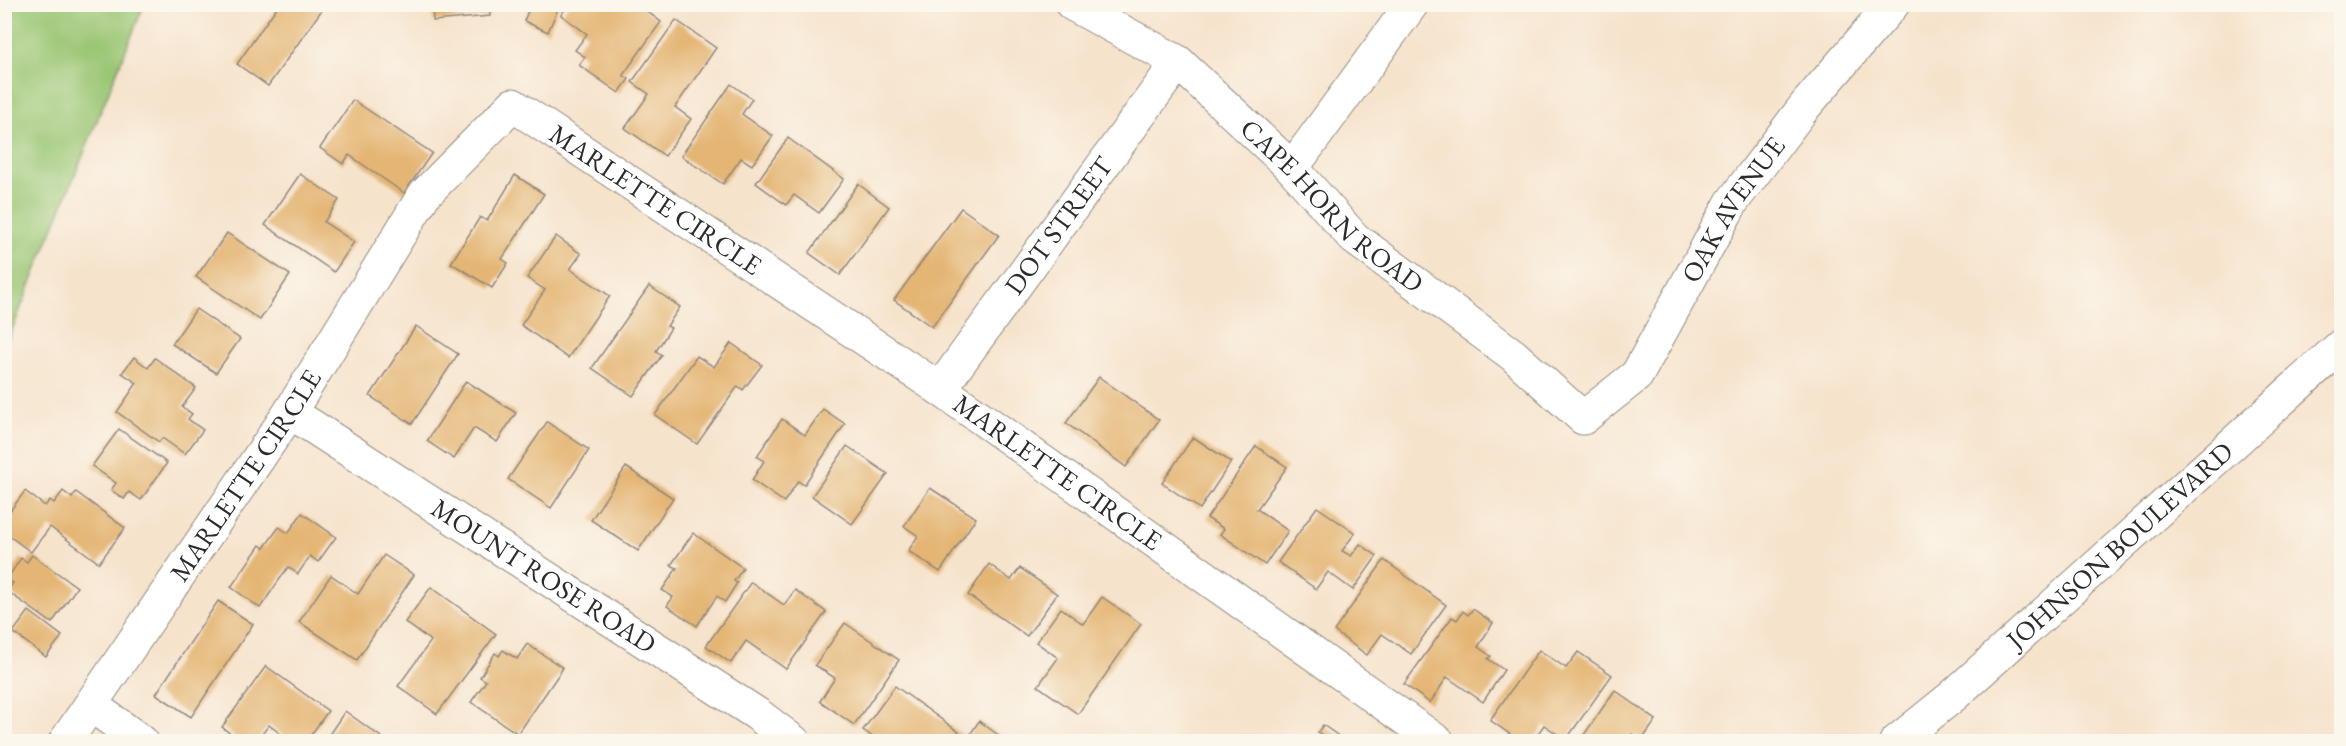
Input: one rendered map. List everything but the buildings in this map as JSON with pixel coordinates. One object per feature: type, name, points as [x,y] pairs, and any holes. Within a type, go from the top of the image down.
[{"type":"street","name":"CAPE HORN ROAD","points":[[1072,4],[1178,62],[1292,168],[1354,238],[1513,355],[1583,418]]},
{"type":"street","points":[[1292,168],[1412,4]]},
{"type":"street","name":"OAK AVENUE","points":[[1583,418],[1637,375],[1732,202],[1805,106],[1893,4]]},
{"type":"street","name":"DOT STREET","points":[[940,389],[1178,62]]},
{"type":"street","name":"MARLETTE CIRCLE","points":[[65,741],[290,412],[424,195],[513,105],[940,389],[1438,741]]},
{"type":"street","name":"JOHNSON BOULEVARD","points":[[1896,741],[1953,696],[2342,345]]},
{"type":"street","name":"MOUNT ROSE ROAD","points":[[290,412],[756,714],[794,741]]},
{"type":"street","points":[[91,705],[142,741]]},
{"type":"green space","points":[[4,5],[144,5],[5,347]]}]
